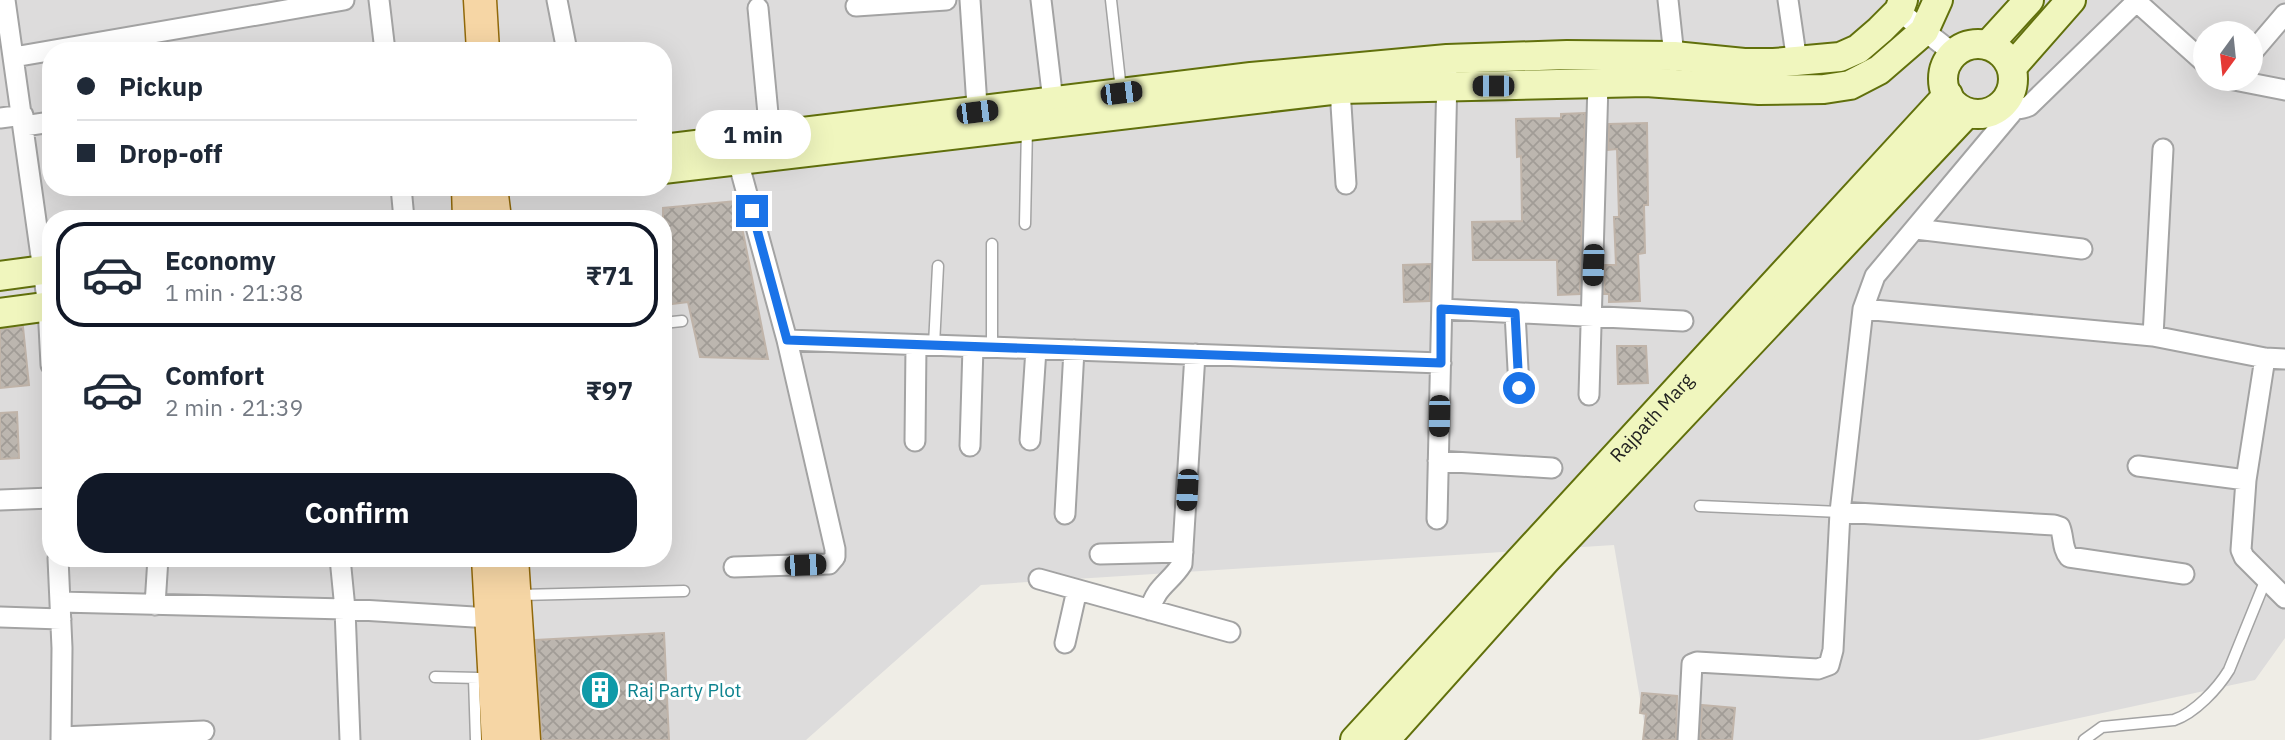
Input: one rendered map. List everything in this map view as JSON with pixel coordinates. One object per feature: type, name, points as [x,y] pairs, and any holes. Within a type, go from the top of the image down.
[{"type":"main road","points":[[460,0],[462,42]]},
{"type":"main road","points":[[480,0],[482,42]]},
{"type":"main road","points":[[488,567],[490,618],[484,678],[498,740]]},
{"type":"main road","points":[[512,567],[524,740]]},
{"type":"street","points":[[5,0],[24,120],[42,185]]},
{"type":"street","points":[[101,42],[344,0]]},
{"type":"street","points":[[379,0],[384,42]]},
{"type":"street","points":[[558,0],[566,42]]},
{"type":"street","points":[[856,6],[946,0]]},
{"type":"street","points":[[970,0],[978,122]]},
{"type":"street","points":[[1041,0],[1053,102]]},
{"type":"street","points":[[1668,0],[1674,56]]},
{"type":"street","points":[[1788,0],[1797,62]]},
{"type":"street","points":[[672,149],[735,150],[978,122],[1053,102],[1122,104],[1340,89],[1646,82],[1759,90],[1824,89],[1850,85],[1879,70],[1924,31],[1938,0]]},
{"type":"street","points":[[1988,46],[2029,0]]},
{"type":"street","points":[[2012,67],[2071,0]]},
{"type":"street","points":[[1688,740],[1692,664],[1697,662],[1818,669],[1829,665],[1833,649],[1840,512],[1863,310],[1875,276],[1916,229],[2010,106],[2012,67],[2001,52],[1988,46],[1968,45],[1953,53],[1943,69],[1943,88],[1957,104],[1987,113],[2010,106],[2021,110],[2029,106],[2137,1],[2193,52]]},
{"type":"street","points":[[672,167],[735,150],[770,135],[978,122],[1027,126],[1251,77],[1447,59],[1567,55],[1674,56],[1744,63],[1797,62],[1840,57],[1858,49],[1901,5],[1924,31],[1953,53]]},
{"type":"street","points":[[758,8],[770,135]]},
{"type":"street","points":[[2263,40],[2285,14]]},
{"type":"street","points":[[14,57],[42,52]]},
{"type":"street","points":[[1437,519],[1447,59]]},
{"type":"street","points":[[1589,395],[1598,83]]},
{"type":"street","points":[[2263,86],[2285,90]]},
{"type":"street","points":[[1340,89],[1346,184]]},
{"type":"street","name":"Rajpath Marg","points":[[1355,740],[1957,104]]},
{"type":"street","name":"Rajpath Marg","points":[[1385,740],[1957,104]]},
{"type":"street","points":[[0,118],[42,121]]},
{"type":"street","points":[[2153,335],[2163,149]]},
{"type":"street","points":[[734,567],[829,564],[835,558],[787,340],[735,150]]},
{"type":"street","points":[[1916,229],[2082,248]]},
{"type":"street","points":[[0,276],[42,270]]},
{"type":"street","points":[[0,313],[42,307]]},
{"type":"street","points":[[1441,309],[1683,321]]},
{"type":"street","points":[[1863,310],[2153,335],[2275,359],[2246,480],[2241,550],[2244,557],[2285,598]]},
{"type":"street","points":[[1515,313],[1519,388]]},
{"type":"street","points":[[787,340],[1441,363]]},
{"type":"street","points":[[915,442],[925,345]]},
{"type":"street","points":[[970,446],[983,347]]},
{"type":"street","points":[[1030,440],[1036,349]]},
{"type":"street","points":[[1065,514],[1074,350]]},
{"type":"street","points":[[1150,610],[1153,596],[1176,574],[1182,564],[1195,354]]},
{"type":"street","points":[[1438,461],[1552,468]]},
{"type":"street","points":[[2138,466],[2246,480]]},
{"type":"street","points":[[0,500],[42,498]]},
{"type":"street","points":[[1840,512],[2054,525],[2060,527],[2069,557],[2184,574]]},
{"type":"street","points":[[1100,554],[1183,552]]},
{"type":"street","points":[[59,567],[61,738],[204,731]]},
{"type":"street","points":[[155,605],[157,567]]},
{"type":"street","points":[[341,567],[350,740]]},
{"type":"street","points":[[1040,579],[1230,632]]},
{"type":"street","points":[[1065,643],[1077,590]]},
{"type":"street","points":[[0,617],[155,605],[345,609],[490,618]]},
{"type":"lane","points":[[1111,0],[1122,104]]},
{"type":"lane","points":[[1025,224],[1027,126]]},
{"type":"lane","points":[[983,347],[992,244]]},
{"type":"lane","points":[[925,345],[938,266]]},
{"type":"lane","points":[[672,322],[682,321]]},
{"type":"lane","points":[[1700,506],[1840,512]]},
{"type":"lane","points":[[2084,740],[2102,727],[2174,720],[2184,717],[2192,710],[2224,679],[2266,579]]},
{"type":"lane","points":[[513,596],[684,591]]},
{"type":"lane","points":[[435,677],[484,678],[476,740]]},
{"type":"shaded area","points":[[0,0],[2285,0],[2285,638],[2255,680],[1978,740],[1647,740],[1614,545],[981,585],[806,740],[0,740]]},
{"type":"building","points":[[1585,113],[1580,294],[1558,295],[1557,260],[1473,260],[1472,222],[1522,221],[1521,156],[1517,157],[1516,119],[1561,118],[1561,114]]},
{"type":"building","points":[[1647,123],[1648,205],[1644,205],[1645,253],[1638,254],[1640,301],[1609,302],[1609,294],[1604,294],[1605,265],[1616,265],[1614,217],[1619,217],[1617,149],[1608,150],[1609,124]]},
{"type":"building","points":[[736,201],[768,359],[700,357],[688,302],[672,304],[672,210],[663,208]]},
{"type":"building","points":[[1431,264],[1430,301],[1404,302],[1403,265]]},
{"type":"building","points":[[23,327],[29,385],[0,388],[0,329]]},
{"type":"building","points":[[1617,346],[1646,346],[1648,383],[1618,384]]},
{"type":"building","points":[[17,412],[19,458],[0,459],[0,413]]},
{"type":"building","name":"Raj Party Plot","points":[[664,633],[669,740],[542,740],[536,640]]},
{"type":"building","points":[[1642,693],[1677,696],[1676,740],[1643,740],[1646,714],[1640,713]]},
{"type":"building","points":[[1702,705],[1735,708],[1732,740],[1700,740]]},
{"type":"place","name":"Raj Party Plot","points":[[600,690]]},
{"type":"route","points":[[752,211],[787,340],[1441,363],[1441,309],[1515,313],[1519,388]]}]
